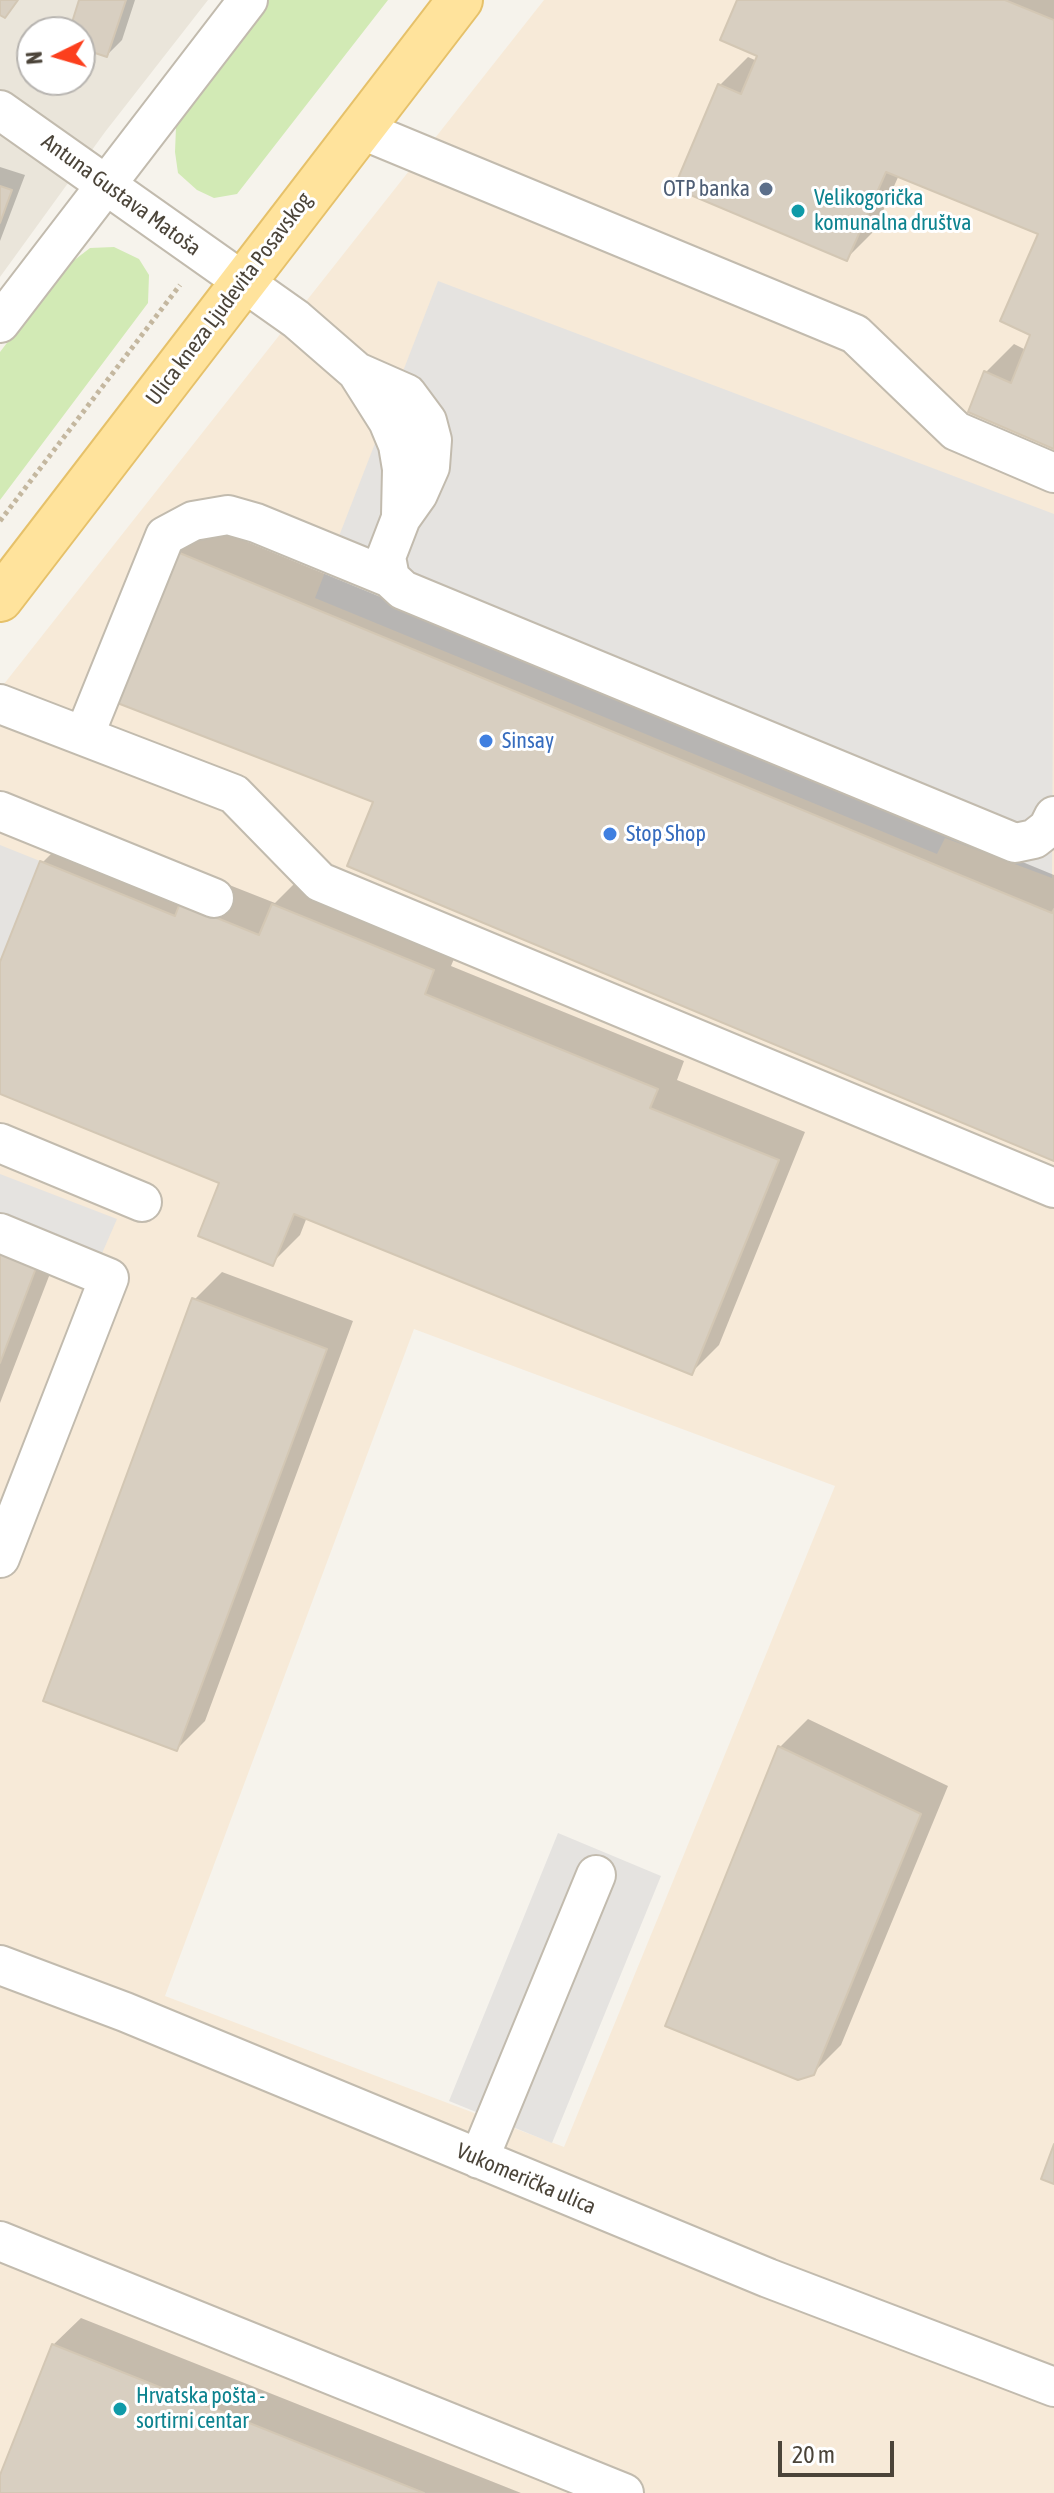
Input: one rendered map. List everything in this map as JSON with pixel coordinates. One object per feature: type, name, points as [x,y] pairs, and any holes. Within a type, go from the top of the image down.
[{"type":"main road","name":"Ulica kneza Ljudevita Posavskog","points":[[0,599],[460,0]]},
{"type":"street","points":[[0,323],[248,0]]},
{"type":"street","name":"Antuna Gustava Matoša","points":[[0,110],[109,184],[296,319],[357,372],[407,394],[427,421],[432,440],[430,467],[418,494],[401,518],[386,557],[390,578]]},
{"type":"street","points":[[360,129],[855,334],[956,431],[1054,473]]},
{"type":"street","points":[[84,736],[165,536],[193,521],[228,515],[256,523],[390,578],[403,590],[1015,843],[1034,839],[1048,828],[1054,816]]},
{"type":"street","points":[[0,704],[234,794],[320,882],[1054,1188]]},
{"type":"street","points":[[0,811],[214,898]]},
{"type":"street","points":[[0,1143],[142,1202]]},
{"type":"street","points":[[0,1233],[109,1278],[0,1558]]},
{"type":"street","points":[[479,2159],[596,1875]]},
{"type":"street","name":"Vukomerička ulica","points":[[1,1968],[125,2012],[768,2278],[1054,2387]]},
{"type":"street","points":[[0,2241],[624,2493]]},
{"type":"path","points":[[0,521],[181,284]]},
{"type":"shaded area","points":[[0,0],[208,0],[105,132],[0,277]]},
{"type":"shaded area","points":[[544,0],[1054,0],[1054,2493],[0,2493],[0,689]],"holes":[[[414,1329],[835,1486],[564,2147],[165,1996]]]},
{"type":"shaded area","points":[[438,281],[1054,514],[1052,878],[945,838],[937,854],[315,598]]},
{"type":"shaded area","points":[[0,845],[40,861],[0,962]]},
{"type":"shaded area","points":[[0,1174],[117,1219],[86,1290],[0,1253]]},
{"type":"shaded area","points":[[558,1833],[661,1876],[552,2143],[449,2101]]},
{"type":"green space","points":[[268,0],[388,0],[237,194],[214,198],[197,190],[178,173],[176,127],[191,102]]},
{"type":"green space","points":[[114,247],[139,259],[149,275],[148,303],[0,500],[0,352],[64,268],[90,248]]},
{"type":"building","points":[[0,0],[18,0],[5,18],[0,15]]},
{"type":"building","points":[[79,0],[126,0],[107,57],[96,53],[96,16],[74,16]]},
{"type":"building","name":"Velikogorička komunalna društva","points":[[737,0],[1005,0],[1054,20],[1054,449],[968,412],[984,371],[1011,383],[1030,335],[1000,321],[1038,234],[886,172],[847,261],[674,188],[718,84],[741,94],[757,56],[720,40]]},
{"type":"building","points":[[0,186],[12,190],[0,223]]},
{"type":"building","name":"Stop Shop","points":[[170,549],[1052,913],[1054,909],[1054,1161],[347,866],[373,802],[107,699]]},
{"type":"building","points":[[40,861],[175,916],[180,903],[259,935],[272,904],[434,970],[425,994],[658,1089],[650,1108],[779,1160],[692,1375],[294,1214],[273,1266],[198,1236],[219,1183],[0,1094],[0,962]]},
{"type":"building","points":[[0,1253],[36,1268],[0,1363]]},
{"type":"building","points":[[192,1298],[327,1349],[177,1751],[43,1701]]},
{"type":"building","points":[[778,1746],[921,1814],[814,2075],[798,2080],[665,2026]]},
{"type":"building","points":[[1054,2144],[1054,2184],[1041,2179]]},
{"type":"building","name":"Hrvatska pošta - sortirni centar","points":[[52,2344],[424,2493],[0,2493],[0,2475]]},
{"type":"place","name":"OTP banka","points":[[766,189]]},
{"type":"place","name":"Velikogorička komunalna društva","points":[[798,211]]},
{"type":"place","name":"Sinsay","points":[[486,741]]},
{"type":"place","name":"Stop Shop","points":[[610,834]]},
{"type":"place","name":"Hrvatska pošta - sortirni centar","points":[[120,2409]]}]
